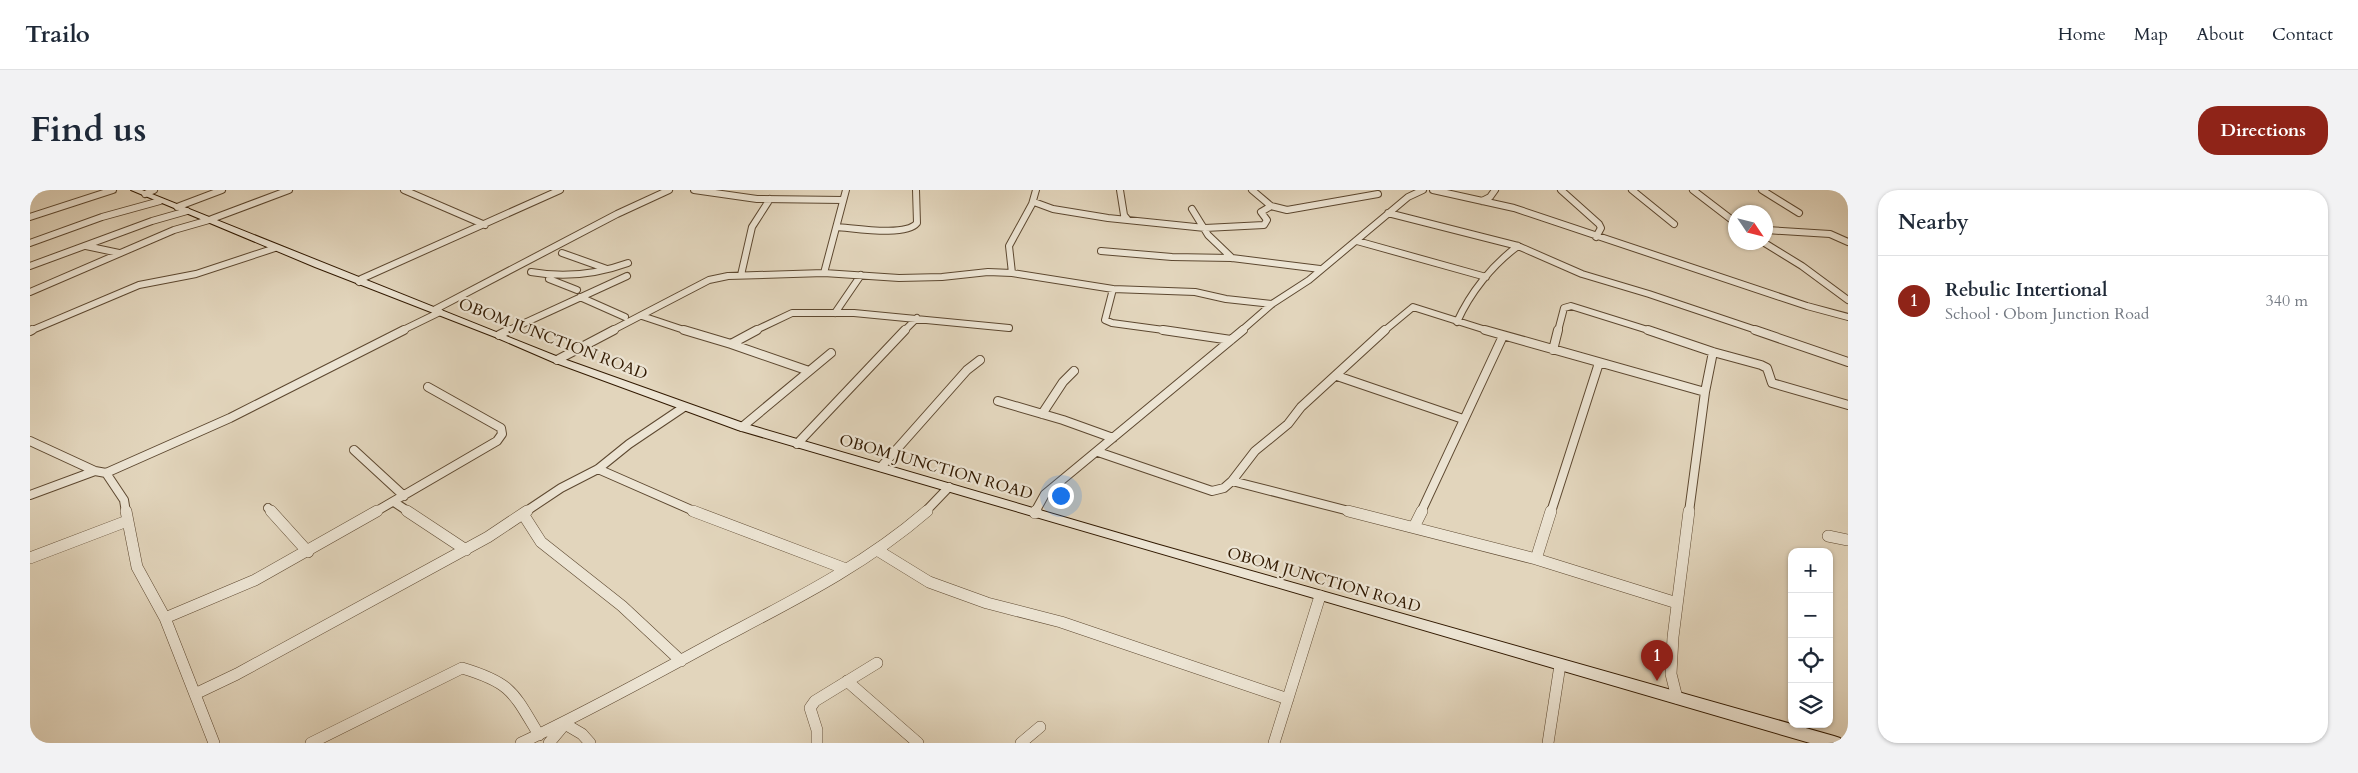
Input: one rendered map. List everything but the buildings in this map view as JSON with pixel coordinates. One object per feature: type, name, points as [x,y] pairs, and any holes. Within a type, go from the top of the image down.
[{"type":"main road","name":"OBOM JUNCTION ROAD","points":[[148,194],[359,282],[499,334],[557,360],[742,427],[1320,596],[1834,743]]},
{"type":"street","points":[[30,216],[113,190]]},
{"type":"street","points":[[30,266],[182,209],[222,190]]},
{"type":"street","points":[[30,292],[174,230],[209,220],[289,190]]},
{"type":"street","points":[[404,190],[485,225]]},
{"type":"street","points":[[359,282],[361,279],[560,190]]},
{"type":"street","points":[[30,441],[95,471],[106,473],[230,418],[437,311],[616,214],[669,190]]},
{"type":"street","points":[[694,190],[757,199],[843,200]]},
{"type":"street","points":[[757,199],[765,190]]},
{"type":"street","points":[[824,273],[846,190]]},
{"type":"street","points":[[837,227],[902,231],[914,228],[917,223],[916,190]]},
{"type":"street","points":[[1012,273],[1013,266],[1008,249],[1010,242],[1017,226],[1034,202],[1036,190]]},
{"type":"street","points":[[1120,190],[1124,215],[1128,220]]},
{"type":"street","points":[[1252,190],[1270,206],[1287,210],[1298,210],[1378,194]]},
{"type":"street","points":[[1035,513],[1046,494],[1272,304],[1309,280],[1408,197],[1423,190]]},
{"type":"street","points":[[1433,190],[1514,208],[1807,306],[1848,317]]},
{"type":"street","points":[[1482,201],[1490,197],[1495,190]]},
{"type":"street","points":[[1561,190],[1599,224],[1601,228],[1596,237]]},
{"type":"street","points":[[1632,190],[1674,224]]},
{"type":"street","points":[[1693,190],[1728,217]]},
{"type":"street","points":[[1762,190],[1798,213]]},
{"type":"street","points":[[30,243],[102,217],[148,194]]},
{"type":"street","points":[[741,276],[752,227],[770,199]]},
{"type":"street","points":[[1034,202],[1053,209],[1128,220],[1205,228],[1264,225],[1267,220],[1261,212],[1270,206]]},
{"type":"street","points":[[1192,209],[1208,235],[1232,258]]},
{"type":"street","points":[[1388,213],[1518,246],[1582,274],[1649,294],[1848,362]]},
{"type":"street","points":[[1773,230],[1830,234],[1848,242]]},
{"type":"street","points":[[1357,241],[1486,276]]},
{"type":"street","points":[[86,246],[119,253]]},
{"type":"street","points":[[1457,322],[1463,306],[1476,292],[1486,276],[1507,253],[1518,246]]},
{"type":"street","points":[[30,331],[139,285],[196,274],[275,248]]},
{"type":"street","points":[[1773,248],[1802,266],[1848,300]]},
{"type":"street","points":[[1101,251],[1172,257],[1232,258],[1320,269]]},
{"type":"street","points":[[562,253],[609,270]]},
{"type":"street","points":[[531,272],[562,277],[609,270],[628,263]]},
{"type":"street","points":[[518,266],[624,317]]},
{"type":"street","points":[[557,360],[709,280],[741,276],[824,273],[942,277],[978,272],[1012,273],[1113,289],[1195,292],[1252,304],[1272,304]]},
{"type":"street","points":[[835,313],[861,275]]},
{"type":"street","points":[[499,334],[578,294],[627,276]]},
{"type":"street","points":[[1113,289],[1105,316],[1106,320],[1112,323],[1231,340]]},
{"type":"street","points":[[1553,350],[1564,308],[1571,306],[1714,352],[1761,365],[1767,368],[1768,376],[1772,383],[1848,405]]},
{"type":"street","points":[[1098,452],[1212,491],[1224,488],[1256,451],[1288,424],[1301,406],[1337,376],[1405,312],[1413,307],[1503,336],[1705,392]]},
{"type":"street","points":[[731,344],[792,313],[835,313],[917,318],[1009,328]]},
{"type":"street","points":[[642,316],[809,371]]},
{"type":"street","points":[[797,444],[917,318]]},
{"type":"street","points":[[1414,527],[1503,336]]},
{"type":"street","points":[[1677,698],[1671,674],[1678,603],[1705,392],[1714,352]]},
{"type":"street","points":[[742,427],[831,353]]},
{"type":"street","points":[[881,467],[967,370],[980,360]]},
{"type":"street","points":[[1536,559],[1599,363]]},
{"type":"street","points":[[1042,414],[1063,382],[1074,371]]},
{"type":"street","points":[[1337,376],[1463,419]]},
{"type":"street","points":[[165,618],[255,580],[308,552],[497,441],[502,434],[501,428],[428,387]]},
{"type":"street","points":[[998,401],[1113,438]]},
{"type":"street","points":[[195,694],[237,674],[466,550],[561,488],[598,469],[629,444],[684,407]]},
{"type":"street","points":[[354,450],[404,496]]},
{"type":"street","points":[[598,469],[703,515],[846,569]]},
{"type":"street","points":[[30,495],[95,471]]},
{"type":"street","points":[[106,473],[124,500],[138,567],[165,618],[214,743]]},
{"type":"street","points":[[1232,481],[1536,559],[1678,603]]},
{"type":"street","points":[[521,743],[544,739],[565,724],[798,598],[905,531],[935,504],[949,487]]},
{"type":"street","points":[[394,502],[466,550]]},
{"type":"street","points":[[268,508],[308,552]]},
{"type":"street","points":[[523,514],[534,534],[542,542],[622,606],[681,661]]},
{"type":"street","points":[[30,558],[127,521]]},
{"type":"street","points":[[1828,536],[1848,540]]},
{"type":"street","points":[[877,550],[929,582],[987,603],[1061,622],[1288,699]]},
{"type":"street","points":[[1274,743],[1320,596]]},
{"type":"street","points":[[817,743],[817,730],[810,708],[815,701],[877,663]]},
{"type":"street","points":[[1548,743],[1560,665]]},
{"type":"street","points":[[310,743],[462,668],[490,677],[503,684],[544,739]]},
{"type":"street","points":[[847,681],[918,743]]},
{"type":"street","points":[[565,724],[582,734],[590,743]]},
{"type":"street","points":[[1021,743],[1040,727]]},
{"type":"place","name":"Rebulic Intertional","points":[[1657,681]]}]
